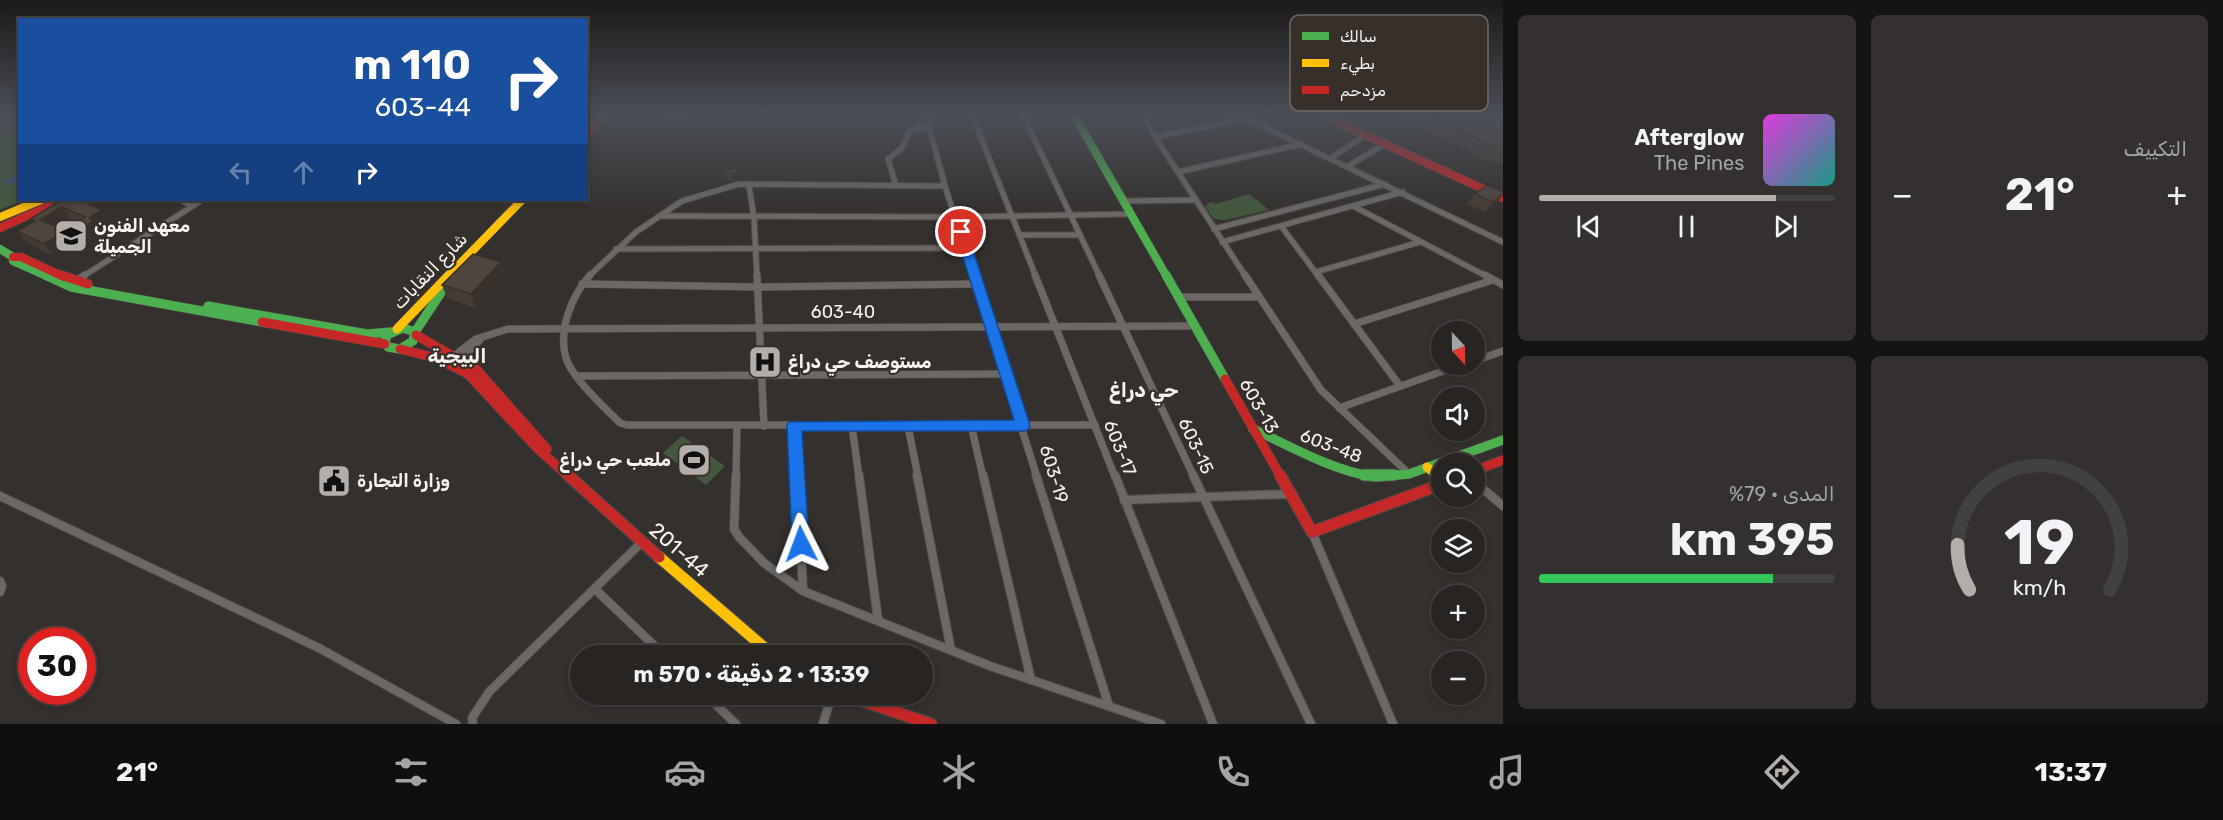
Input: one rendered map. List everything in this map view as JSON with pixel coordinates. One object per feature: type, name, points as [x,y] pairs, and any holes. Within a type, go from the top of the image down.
[{"type":"street","points":[[896,186],[888,159],[901,149]]},
{"type":"street","name":"603-19","points":[[934,149],[1023,425],[1109,706]]},
{"type":"street","name":"603-17","points":[[985,149],[1213,724]]},
{"type":"street","name":"603-15","points":[[1039,149],[1311,724]]},
{"type":"street","name":"603-13","points":[[1093,149],[1312,532],[1393,724]]},
{"type":"street","points":[[1163,149],[1321,390],[1409,474]]},
{"type":"street","points":[[1178,172],[1281,149]]},
{"type":"street","points":[[1312,149],[1503,242]]},
{"type":"street","points":[[1330,158],[1344,149]]},
{"type":"street","points":[[1348,166],[1377,149]]},
{"type":"street","points":[[1395,149],[1503,198]]},
{"type":"street","points":[[1410,149],[1503,191]]},
{"type":"street","points":[[1214,229],[1386,184]]},
{"type":"street","points":[[945,186],[735,185],[682,201],[658,216],[616,249],[582,284],[563,329],[566,358],[577,376],[617,420],[627,425],[1095,425]]},
{"type":"street","points":[[750,186],[756,249],[764,426]]},
{"type":"street","points":[[1222,242],[1403,192]]},
{"type":"street","points":[[1123,201],[1195,200]]},
{"type":"street","points":[[0,217],[56,201]]},
{"type":"street","points":[[183,201],[192,206]]},
{"type":"street","points":[[76,281],[200,201]]},
{"type":"street","name":"شارع النقابات","points":[[394,330],[521,201]]},
{"type":"street","points":[[0,228],[40,204]]},
{"type":"street","points":[[1353,207],[1503,285]]},
{"type":"street","points":[[658,216],[754,218],[1131,214]]},
{"type":"street","points":[[1281,226],[1401,386]]},
{"type":"street","points":[[1020,235],[1080,235]]},
{"type":"street","name":"شارع النقابات","points":[[416,333],[435,299],[487,236]]},
{"type":"street","points":[[1316,272],[1420,242]]},
{"type":"street","points":[[616,249],[966,248]]},
{"type":"street","points":[[0,249],[13,257],[21,257],[76,281],[248,317],[385,344],[390,348],[400,349],[412,343],[416,333],[409,328],[367,334],[248,317],[72,287],[13,261],[13,257]]},
{"type":"street","points":[[1354,324],[1493,280]]},
{"type":"street","points":[[582,284],[758,286],[977,284]]},
{"type":"street","points":[[1178,297],[1259,297]]},
{"type":"street","name":"603-40","points":[[453,360],[492,331],[1194,326]]},
{"type":"street","points":[[385,344],[386,337],[394,330]]},
{"type":"street","name":"201-44","points":[[416,333],[453,360]]},
{"type":"street","name":"201-44","points":[[400,349],[453,360],[477,370],[563,469],[642,543],[761,645]]},
{"type":"street","points":[[1485,358],[1501,353]]},
{"type":"street","points":[[577,376],[1006,374]]},
{"type":"street","points":[[1339,408],[1432,375]]},
{"type":"street","points":[[971,425],[1031,680]]},
{"type":"street","points":[[736,426],[735,529],[741,540],[803,591],[1031,680],[1161,724]]},
{"type":"street","points":[[795,426],[803,591]]},
{"type":"street","points":[[852,426],[878,620]]},
{"type":"street","points":[[908,426],[951,650]]},
{"type":"street","name":"603-48","points":[[1253,429],[1308,456],[1356,474],[1384,478],[1409,474],[1503,440]]},
{"type":"street","points":[[1485,467],[1503,460]]},
{"type":"street","points":[[1428,467],[1431,470]]},
{"type":"street","points":[[1312,532],[1431,486]]},
{"type":"street","points":[[1485,490],[1503,506]]},
{"type":"street","points":[[1124,500],[1290,494]]},
{"type":"street","points":[[0,496],[319,648],[456,724]]},
{"type":"street","points":[[473,724],[472,718],[489,692],[642,543]]},
{"type":"street","points":[[0,581],[2,586],[0,592]]},
{"type":"street","points":[[595,588],[654,645]]},
{"type":"street","points":[[716,705],[736,724]]},
{"type":"street","points":[[823,724],[829,705]]},
{"type":"street","points":[[875,705],[931,724]]},
{"type":"green space","points":[[0,149],[18,149],[18,201],[22,201],[0,210]]},
{"type":"green space","points":[[1249,194],[1269,210],[1225,220],[1214,219],[1205,207],[1210,202],[1216,204]]},
{"type":"green space","name":"ملعب حي دراغ","points":[[682,436],[725,466],[706,485],[663,453]]},
{"type":"building","points":[[735,169],[737,173],[732,174],[726,170]]},
{"type":"building","points":[[1487,185],[1503,194],[1493,202],[1475,194]]},
{"type":"building","points":[[51,201],[88,201],[85,202],[102,210],[89,218],[94,220],[88,225],[65,236],[60,234],[44,244],[17,231],[35,221],[30,219],[57,203]],"holes":[[[62,207],[85,217],[65,230],[40,220]]]},
{"type":"building","points":[[473,254],[501,262],[471,294],[442,285]]},
{"type":"waterway","points":[[9,182],[18,179]]},
{"type":"traffic: fast","points":[[1093,149],[1225,379]]},
{"type":"traffic: fast","points":[[0,249],[13,257],[13,261],[71,287],[262,322]]},
{"type":"traffic: fast","points":[[415,332],[450,279]]},
{"type":"traffic: fast","points":[[208,306],[367,334],[391,332]]},
{"type":"traffic: fast","points":[[403,328],[415,332],[413,341],[400,349],[388,347],[385,342],[387,335],[403,328]]},
{"type":"traffic: fast","points":[[1253,429],[1327,464],[1356,474],[1375,477],[1409,474],[1503,440]]},
{"type":"traffic: slow","points":[[0,217],[39,201]]},
{"type":"traffic: slow","points":[[397,329],[521,201]]},
{"type":"traffic: slow","points":[[1427,467],[1431,470]]},
{"type":"traffic: slow","points":[[659,557],[761,645]]},
{"type":"traffic: jam","points":[[1396,149],[1503,198]]},
{"type":"traffic: jam","points":[[0,228],[60,201]]},
{"type":"traffic: jam","points":[[13,257],[21,257],[66,278],[88,284]]},
{"type":"traffic: jam","points":[[262,322],[385,344]]},
{"type":"traffic: jam","points":[[416,335],[477,370],[547,449]]},
{"type":"traffic: jam","points":[[400,349],[436,358],[468,374],[537,448],[659,557]]},
{"type":"traffic: jam","points":[[1225,379],[1312,532],[1431,488]]},
{"type":"traffic: jam","points":[[1485,467],[1503,460]]},
{"type":"traffic: jam","points":[[875,705],[931,724]]},
{"type":"place","name":"معهد الفنون الجميلة","points":[[71,236]]},
{"type":"place","name":"مستوصف حي دراغ","points":[[765,362]]},
{"type":"place","name":"ملعب حي دراغ","points":[[694,460]]},
{"type":"place","name":"وزارة التجارة","points":[[334,481]]},
{"type":"district","name":"البيجية","points":[[457,356]]},
{"type":"district","name":"حي دراغ","points":[[1144,390]]},
{"type":"route","points":[[801,544],[795,426],[1023,425],[961,232]]}]
